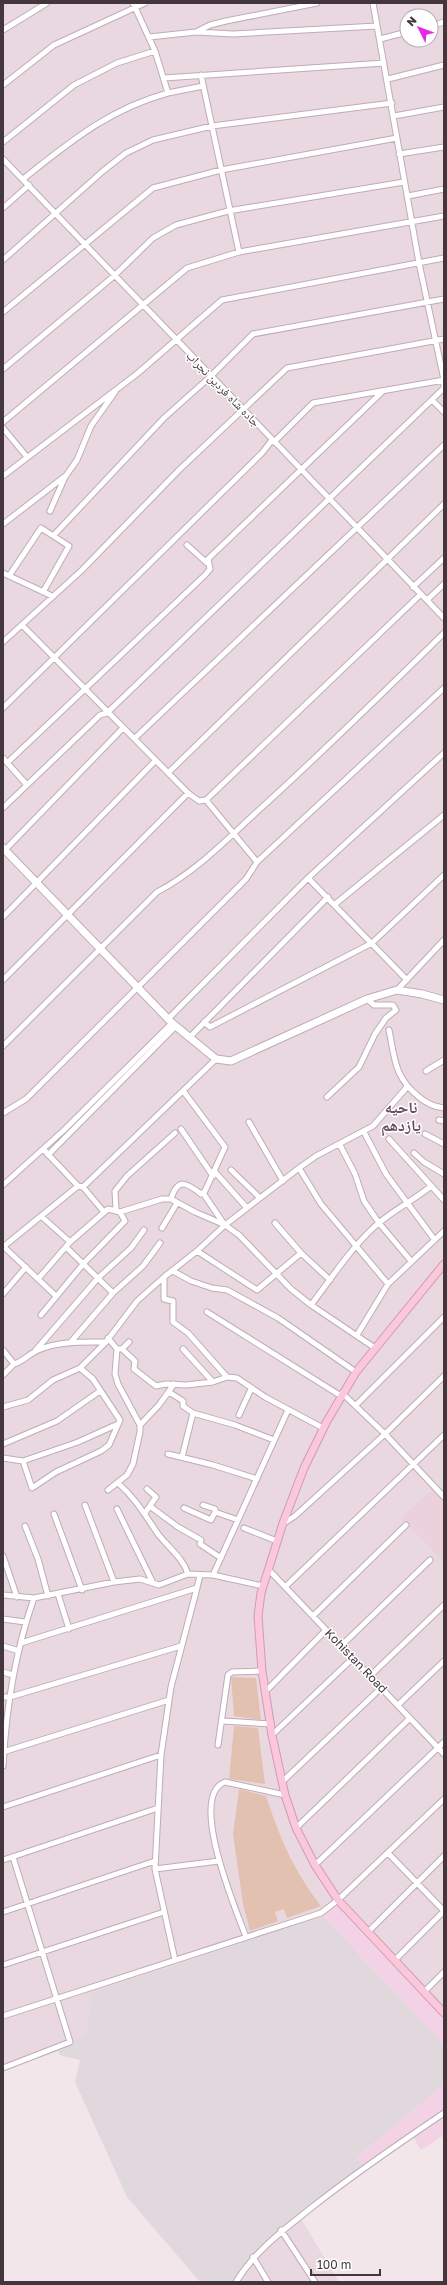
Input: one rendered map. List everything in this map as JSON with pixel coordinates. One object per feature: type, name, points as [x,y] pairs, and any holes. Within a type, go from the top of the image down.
[{"type":"main road","points":[[444,1264],[356,1372],[341,1395],[323,1428],[304,1468],[283,1523],[263,1586],[258,1616],[262,1672],[272,1724],[272,1735],[285,1795],[296,1828],[315,1865],[338,1900],[444,2013]]},
{"type":"street","points":[[3,30],[47,3]]},
{"type":"street","points":[[3,85],[54,45],[144,3]]},
{"type":"street","points":[[196,32],[210,25],[226,21],[317,3]]},
{"type":"street","points":[[3,808],[100,715],[107,713],[328,498],[444,388],[444,380],[419,263],[408,196],[404,182],[388,79],[373,3]]},
{"type":"street","points":[[135,6],[150,37],[168,93]]},
{"type":"street","points":[[150,37],[196,32],[233,34],[377,26]]},
{"type":"street","points":[[380,39],[399,34]]},
{"type":"street","points":[[3,142],[74,84],[117,63],[155,51]]},
{"type":"street","points":[[164,78],[384,63]]},
{"type":"street","points":[[388,79],[444,65]]},
{"type":"street","points":[[201,75],[228,211],[239,252]]},
{"type":"street","points":[[23,179],[85,131],[140,100],[203,86]]},
{"type":"street","points":[[3,260],[55,213],[126,153],[153,140],[212,126],[392,103]]},
{"type":"street","points":[[394,116],[444,107]]},
{"type":"street","points":[[3,312],[153,188],[221,170],[397,138]]},
{"type":"street","points":[[399,154],[444,147]]},
{"type":"street","name":"جاده شاه فردین نجراب","points":[[3,158],[175,340],[444,618]]},
{"type":"street","points":[[3,361],[5,368],[114,276],[153,238],[176,225],[228,211],[404,182]]},
{"type":"street","points":[[3,208],[29,185]]},
{"type":"street","points":[[408,196],[444,189]]},
{"type":"street","points":[[3,422],[187,268],[239,252],[444,216]]},
{"type":"street","points":[[3,476],[119,387],[222,300],[444,258]]},
{"type":"street","points":[[54,535],[164,418],[211,376],[254,334],[444,299]]},
{"type":"street","points":[[3,642],[82,570],[179,470],[287,368],[444,339]]},
{"type":"street","points":[[3,708],[313,403],[444,380]]},
{"type":"street","points":[[50,511],[66,477],[77,460],[91,426],[119,387]]},
{"type":"street","points":[[207,563],[208,559],[382,392]]},
{"type":"street","points":[[432,400],[444,412]]},
{"type":"street","points":[[3,428],[27,457]]},
{"type":"street","points":[[134,738],[444,445]]},
{"type":"street","points":[[3,524],[66,477]]},
{"type":"street","points":[[168,773],[444,504]]},
{"type":"street","points":[[9,576],[41,528],[69,546],[42,592]]},
{"type":"street","points":[[7,763],[210,569],[207,563],[187,545]]},
{"type":"street","points":[[414,587],[444,558]]},
{"type":"street","points":[[3,573],[52,596]]},
{"type":"street","points":[[426,600],[444,584]]},
{"type":"street","points":[[22,625],[86,689],[107,713],[134,738],[188,794],[199,802],[206,800],[421,594]]},
{"type":"street","points":[[3,1046],[157,892],[185,875],[234,833],[317,758],[444,633]]},
{"type":"street","points":[[4,1110],[26,1100],[137,986],[246,879],[257,862],[444,688]]},
{"type":"street","points":[[123,728],[4,850],[102,948],[172,1023],[189,1038],[216,1059],[231,1061],[367,999],[397,990],[422,994],[444,1000]]},
{"type":"street","points":[[48,1155],[110,1093],[172,1023],[308,878],[444,754]]},
{"type":"street","points":[[3,758],[27,785]]},
{"type":"street","points":[[3,916],[156,760]]},
{"type":"street","points":[[3,980],[188,794]]},
{"type":"street","points":[[206,800],[257,862]]},
{"type":"street","points":[[334,905],[444,815]]},
{"type":"street","points":[[204,1022],[210,1027],[372,943],[444,875]]},
{"type":"street","points":[[308,878],[407,980]]},
{"type":"street","points":[[189,1038],[328,897]]},
{"type":"street","points":[[397,990],[444,940]]},
{"type":"street","points":[[327,1097],[348,1080],[359,1067],[374,1034],[386,1018],[396,1010],[393,1005],[374,1005],[367,999]]},
{"type":"street","points":[[3,1185],[106,1089],[172,1023]]},
{"type":"street","points":[[389,1030],[394,1062],[407,1087],[425,1102],[444,1108]]},
{"type":"street","points":[[56,1296],[3,1247],[80,1187],[184,1092],[216,1059]]},
{"type":"street","points":[[426,1071],[444,1060]]},
{"type":"street","points":[[3,1407],[28,1400],[53,1380],[80,1368],[107,1340],[137,1301],[197,1251],[224,1224],[316,1156],[364,1132],[381,1118],[407,1087]]},
{"type":"street","points":[[106,1089],[110,1093]]},
{"type":"street","points":[[184,1092],[225,1147],[214,1174],[203,1194]]},
{"type":"street","points":[[249,1122],[283,1181]]},
{"type":"street","points":[[181,1129],[214,1174],[247,1208]]},
{"type":"street","points":[[364,1132],[386,1174],[434,1239]]},
{"type":"street","points":[[41,1315],[84,1263],[125,1221],[118,1211],[115,1191],[127,1176],[175,1133]]},
{"type":"street","points":[[425,1134],[444,1144]]},
{"type":"street","points":[[389,1139],[444,1200]]},
{"type":"street","points":[[340,1145],[355,1174],[364,1201],[379,1223],[411,1261]]},
{"type":"street","points":[[43,1149],[104,1212]]},
{"type":"street","points":[[414,1153],[424,1162],[444,1174]]},
{"type":"street","points":[[299,1168],[321,1204],[388,1284]]},
{"type":"street","points":[[231,1170],[260,1198]]},
{"type":"street","points":[[171,1199],[179,1185],[183,1183],[203,1194],[224,1224]]},
{"type":"street","points":[[311,1305],[355,1246],[379,1223],[431,1186]]},
{"type":"street","points":[[38,1279],[70,1242],[108,1209],[118,1211],[162,1198],[171,1199],[224,1224],[238,1235],[311,1305],[357,1334],[375,1348]]},
{"type":"street","points":[[162,1228],[177,1203]]},
{"type":"street","points":[[41,1216],[70,1242]]},
{"type":"street","points":[[275,1223],[301,1253],[330,1280]]},
{"type":"street","points":[[35,1352],[98,1278],[126,1254],[144,1230]]},
{"type":"street","points":[[357,1334],[388,1284],[444,1231]]},
{"type":"street","points":[[70,1343],[113,1294],[143,1266],[160,1243]]},
{"type":"street","points":[[66,1247],[84,1263],[113,1294]]},
{"type":"street","points":[[197,1251],[257,1290],[275,1272],[301,1253]]},
{"type":"street","points":[[3,1294],[26,1267]]},
{"type":"street","points":[[173,1272],[191,1281],[212,1288],[227,1290],[278,1318],[356,1372]]},
{"type":"street","points":[[164,1277],[164,1299],[173,1301],[173,1322],[188,1333],[227,1377]]},
{"type":"street","points":[[207,1312],[356,1405],[413,1465],[443,1493]]},
{"type":"street","points":[[356,1405],[444,1317]]},
{"type":"street","points":[[3,1375],[14,1364],[35,1352],[51,1346],[90,1340],[107,1340],[135,1361],[134,1369],[148,1381],[160,1387],[166,1384],[213,1382],[227,1377],[237,1378],[251,1389],[323,1428]]},
{"type":"street","points":[[129,1342],[119,1349],[115,1374],[118,1384],[140,1425]]},
{"type":"street","points":[[183,1349],[213,1382]]},
{"type":"street","points":[[3,1350],[14,1364]]},
{"type":"street","points":[[23,1461],[30,1486],[35,1487],[56,1472],[101,1451],[109,1445],[120,1420],[93,1379],[80,1368]]},
{"type":"street","points":[[283,1523],[295,1516],[385,1434],[444,1376]]},
{"type":"street","points":[[108,1490],[127,1475],[133,1464],[140,1425],[169,1392],[174,1384]]},
{"type":"street","points":[[239,1415],[251,1389]]},
{"type":"street","points":[[3,1444],[57,1421],[100,1391]]},
{"type":"street","points":[[169,1392],[184,1401],[183,1406],[193,1413],[235,1425],[274,1440]]},
{"type":"street","points":[[213,1575],[288,1410]]},
{"type":"street","points":[[182,1457],[193,1413]]},
{"type":"street","points":[[3,1458],[23,1461],[78,1442],[118,1424]]},
{"type":"street","points":[[285,1587],[444,1435]]},
{"type":"street","points":[[168,1454],[256,1479]]},
{"type":"street","points":[[118,1483],[130,1493],[158,1534],[185,1565],[188,1574]]},
{"type":"street","points":[[145,1513],[151,1507],[156,1497],[147,1489]]},
{"type":"street","points":[[85,1505],[114,1582]]},
{"type":"street","points":[[203,1505],[215,1509],[215,1512],[238,1520]]},
{"type":"street","points":[[151,1507],[178,1527],[201,1540],[200,1544],[221,1558]]},
{"type":"street","points":[[184,1508],[211,1520],[215,1512]]},
{"type":"street","points":[[116,1510],[153,1584]]},
{"type":"street","points":[[54,1514],[82,1590]]},
{"type":"street","points":[[313,1616],[406,1524]]},
{"type":"street","points":[[25,1526],[38,1559],[48,1596]]},
{"type":"street","points":[[244,1528],[277,1541]]},
{"type":"street","points":[[3,1556],[17,1597]]},
{"type":"street","points":[[341,1646],[430,1560]]},
{"type":"street","name":"Kohistan Road","points":[[268,1569],[444,1754]]},
{"type":"street","points":[[3,1595],[34,1598],[82,1590],[114,1582],[140,1579],[159,1585],[188,1574],[213,1575],[263,1586]]},
{"type":"street","points":[[175,1960],[155,1869],[161,1755],[169,1700],[181,1646],[200,1575]]},
{"type":"street","points":[[21,1643],[197,1588]]},
{"type":"street","points":[[58,1594],[69,1629]]},
{"type":"street","points":[[3,1766],[4,1725],[13,1675],[26,1622],[34,1598]]},
{"type":"street","points":[[370,1676],[444,1605]]},
{"type":"street","points":[[3,1619],[26,1622]]},
{"type":"street","points":[[266,1690],[326,1630]]},
{"type":"street","points":[[3,1646],[19,1651]]},
{"type":"street","points":[[3,1697],[10,1697],[181,1646]]},
{"type":"street","points":[[272,1735],[353,1658]]},
{"type":"street","points":[[398,1705],[444,1661]]},
{"type":"street","points":[[3,1672],[13,1675]]},
{"type":"street","points":[[218,1745],[223,1721],[228,1675],[232,1672],[262,1672]]},
{"type":"street","points":[[282,1782],[382,1688]]},
{"type":"street","points":[[3,1752],[169,1700]]},
{"type":"street","points":[[296,1828],[410,1718]]},
{"type":"street","points":[[223,1721],[272,1724]]},
{"type":"street","points":[[315,1865],[444,1742]]},
{"type":"street","points":[[3,1806],[161,1755]]},
{"type":"street","points":[[246,1937],[219,1861],[210,1821],[214,1795],[221,1784],[225,1782],[285,1795]]},
{"type":"street","points":[[3,2016],[321,1913],[338,1900],[444,1799]]},
{"type":"street","points":[[3,1860],[158,1808]]},
{"type":"street","points":[[388,1853],[444,1911],[395,1960]]},
{"type":"street","points":[[368,1932],[444,1856]]},
{"type":"street","points":[[3,2068],[70,2042],[13,1857]]},
{"type":"street","points":[[3,1912],[155,1861]]},
{"type":"street","points":[[155,1869],[219,1861]]},
{"type":"street","points":[[3,1965],[164,1912]]},
{"type":"street","points":[[424,1992],[444,1972]]},
{"type":"street","points":[[236,2282],[253,2257],[282,2230],[363,2168],[444,2113]]},
{"type":"street","points":[[282,2230],[315,2282]]},
{"type":"street","points":[[253,2257],[268,2282]]},
{"type":"shaded area","points":[[3,3],[444,3],[444,2013],[338,1900],[323,1916],[94,1992],[86,2036],[74,2040],[59,2051],[3,2070]]},
{"type":"shaded area","points":[[433,1489],[444,1501],[444,1563],[402,1517]]},
{"type":"shaded area","points":[[231,1677],[256,1678],[261,1720],[234,1716]]},
{"type":"shaded area","points":[[234,1726],[258,1728],[265,1784],[229,1779]]},
{"type":"shaded area","points":[[239,1789],[266,1796],[277,1827],[295,1867],[321,1906],[287,1918],[284,1909],[275,1912],[278,1921],[250,1931],[243,1904],[233,1834]]},
{"type":"shaded area","points":[[338,1900],[444,2013],[444,2045],[323,1916]]},
{"type":"shaded area","points":[[323,1916],[444,2045],[444,2084],[357,2157],[363,2168],[281,2230],[238,2278],[240,2282],[200,2282],[127,2197],[75,2082],[80,2060],[59,2055],[59,2051],[74,2040],[86,2036],[93,1992]]},
{"type":"shaded area","points":[[444,2084],[444,2135],[421,2150],[412,2135],[363,2168],[357,2157]]},
{"type":"shaded area","points":[[300,2217],[339,2282],[240,2282],[238,2279],[242,2270]]},
{"type":"district","name":"ناحیه یازدهم","points":[[401,1116]]}]
